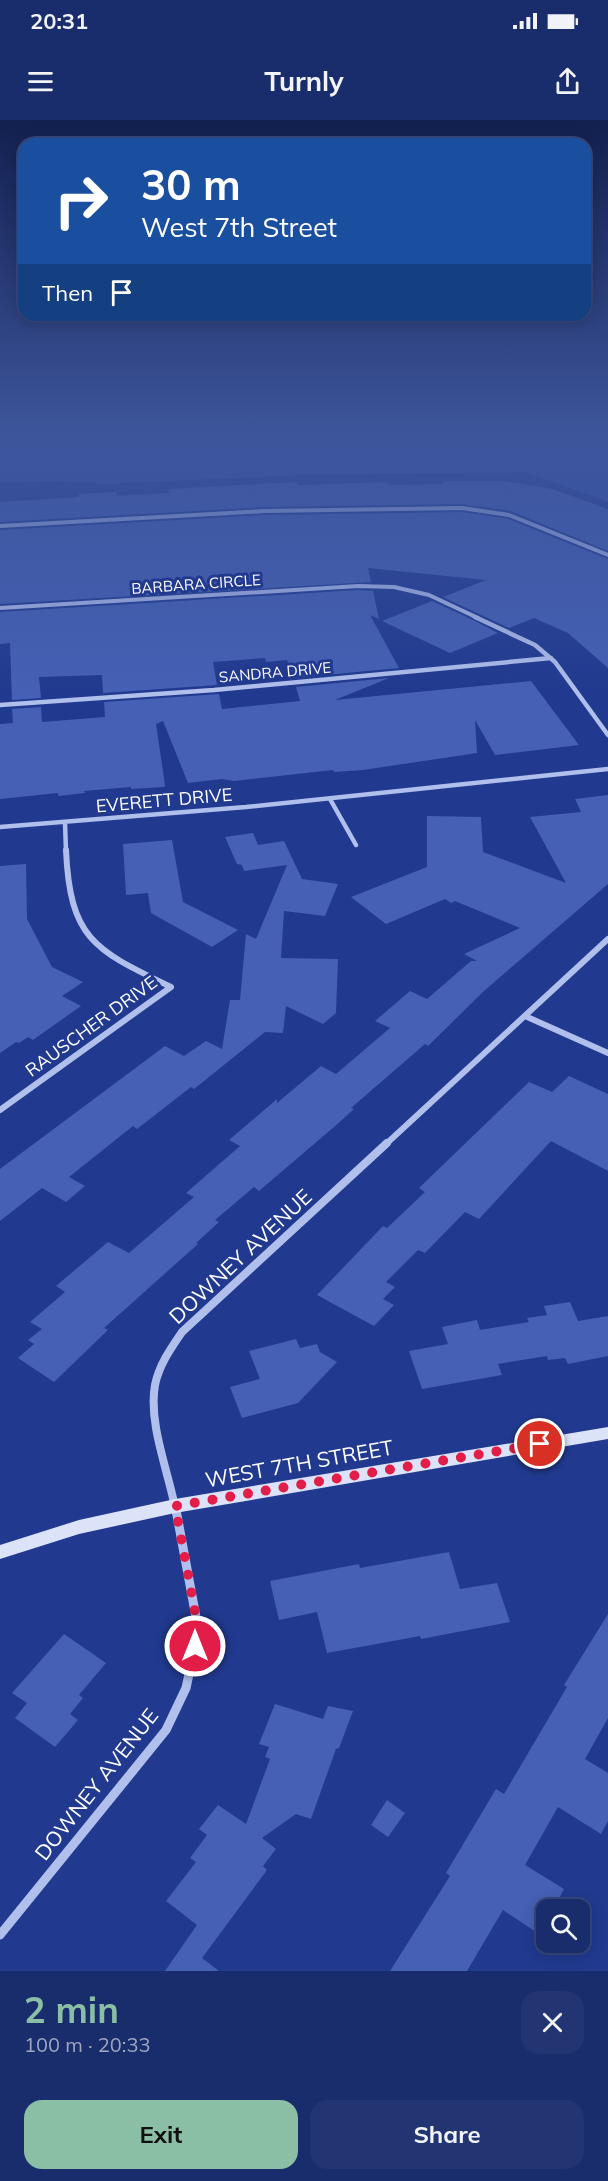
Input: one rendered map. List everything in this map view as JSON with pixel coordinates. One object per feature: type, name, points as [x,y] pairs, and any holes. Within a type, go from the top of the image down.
[{"type":"main road","name":"WEST 7TH STREET","points":[[0,1552],[79,1527],[175,1506],[608,1433]]},
{"type":"street","points":[[0,526],[152,517]]},
{"type":"street","points":[[515,517],[608,555]]},
{"type":"street","name":"BARBARA CIRCLE","points":[[0,608],[358,586],[394,587],[429,595],[516,634],[551,658]]},
{"type":"street","points":[[551,658],[608,735]]},
{"type":"street","name":"SANDRA DRIVE","points":[[0,705],[214,690],[551,658]]},
{"type":"street","name":"EVERETT DRIVE","points":[[0,827],[330,799],[608,769]]},
{"type":"street","points":[[330,799],[356,845]]},
{"type":"street","name":"RAUSCHER DRIVE","points":[[0,1110],[171,987],[116,959],[93,942],[80,924],[72,904],[65,822]]},
{"type":"street","name":"DOWNEY AVENUE","points":[[0,1935],[166,1730],[186,1688],[195,1646],[196,1617],[175,1506],[154,1416],[155,1385],[165,1357],[182,1332],[608,939]]},
{"type":"street","points":[[525,1016],[608,1053]]},
{"type":"building","points":[[0,517],[82,517],[0,522]]},
{"type":"building","points":[[223,517],[508,519],[608,559],[608,668],[568,633],[534,618],[509,628],[443,597],[486,580],[368,568],[371,582],[0,604],[0,530]]},
{"type":"building","points":[[526,517],[608,517],[608,551]]},
{"type":"building","points":[[358,590],[373,591],[379,619],[370,615],[399,668],[293,678],[287,660],[266,662],[265,658],[213,662],[217,685],[103,693],[102,675],[39,677],[41,698],[12,700],[10,643],[0,644],[0,612]]},
{"type":"building","points":[[432,601],[498,633],[450,653],[382,621]]},
{"type":"building","points":[[389,678],[335,700],[531,681],[579,745],[495,755],[475,720],[477,753],[363,770],[334,772],[333,770],[234,781],[222,779],[188,783],[163,721],[156,724],[164,787],[131,789],[131,787],[58,796],[58,793],[0,799],[0,724],[13,723],[12,709],[41,707],[42,722],[105,717],[104,702],[219,694],[222,709],[300,701],[296,687]]},
{"type":"building","points":[[608,795],[608,884],[484,991],[428,1046],[425,1044],[351,1108],[354,1109],[334,1127],[259,1191],[254,1187],[215,1220],[219,1222],[196,1243],[198,1244],[104,1328],[108,1330],[54,1382],[18,1358],[34,1344],[28,1340],[42,1329],[30,1322],[65,1292],[56,1286],[108,1242],[129,1253],[194,1197],[186,1193],[240,1146],[229,1140],[277,1099],[277,1103],[321,1066],[336,1074],[390,1028],[375,1021],[410,991],[427,999],[471,961],[477,961],[464,954],[520,928],[445,899],[386,924],[351,897],[427,867],[427,816],[481,817],[483,852],[566,883],[530,817],[581,812],[575,799]]},
{"type":"building","points":[[253,833],[258,845],[284,841],[302,879],[338,884],[325,916],[284,911],[281,958],[338,959],[336,1013],[323,1024],[286,1006],[283,1033],[265,1032],[194,1089],[191,1087],[137,1129],[133,1126],[69,1177],[85,1186],[66,1202],[42,1188],[0,1221],[0,1169],[165,1046],[184,1056],[206,1041],[222,1049],[230,1000],[240,1000],[246,934],[256,939],[287,865],[244,871],[242,865],[237,864],[225,837]]},
{"type":"building","points":[[172,840],[183,902],[238,930],[212,947],[151,913],[148,893],[126,895],[123,844]]},
{"type":"building","points":[[26,864],[27,919],[52,967],[83,982],[62,996],[81,1006],[33,1040],[28,1037],[0,1053],[0,866]]},
{"type":"building","points":[[569,1076],[608,1094],[608,1171],[551,1141],[479,1219],[465,1212],[425,1253],[418,1250],[386,1282],[395,1287],[383,1299],[394,1305],[374,1326],[317,1295],[383,1226],[387,1228],[425,1192],[419,1188],[529,1082],[552,1092]]},
{"type":"building","points":[[570,1302],[578,1321],[608,1316],[608,1356],[568,1364],[565,1358],[548,1360],[547,1356],[498,1364],[502,1375],[422,1389],[409,1351],[448,1344],[442,1327],[477,1320],[480,1330],[529,1322],[527,1318],[547,1315],[544,1306]]},
{"type":"building","points":[[296,1339],[300,1348],[317,1344],[320,1352],[337,1362],[298,1403],[242,1418],[230,1387],[260,1379],[249,1351]]},
{"type":"building","points":[[449,1552],[460,1589],[497,1583],[510,1622],[421,1639],[420,1636],[327,1653],[317,1612],[279,1620],[270,1581],[359,1564],[360,1568]]},
{"type":"building","points":[[608,1614],[608,1718],[585,1759],[608,1773],[608,1821],[601,1834],[558,1807],[525,1865],[564,1889],[559,1899],[536,1899],[536,1932],[503,1910],[467,1971],[390,1971],[450,1876],[446,1873],[496,1789],[504,1794],[567,1687],[564,1685]]},
{"type":"building","points":[[64,1634],[106,1663],[79,1695],[83,1698],[70,1714],[78,1720],[55,1747],[15,1718],[27,1703],[12,1693]]},
{"type":"building","points":[[275,1704],[323,1719],[328,1706],[353,1711],[339,1748],[336,1749],[311,1819],[296,1814],[262,1838],[276,1849],[263,1866],[267,1870],[202,1958],[219,1971],[165,1971],[197,1925],[166,1901],[196,1862],[190,1858],[207,1835],[199,1829],[218,1805],[246,1824],[270,1759],[265,1757],[269,1747],[259,1744]]},
{"type":"building","points":[[387,1800],[405,1813],[388,1837],[371,1825]]},
{"type":"route","points":[[195,1646],[196,1617],[175,1506],[540,1444]]}]
